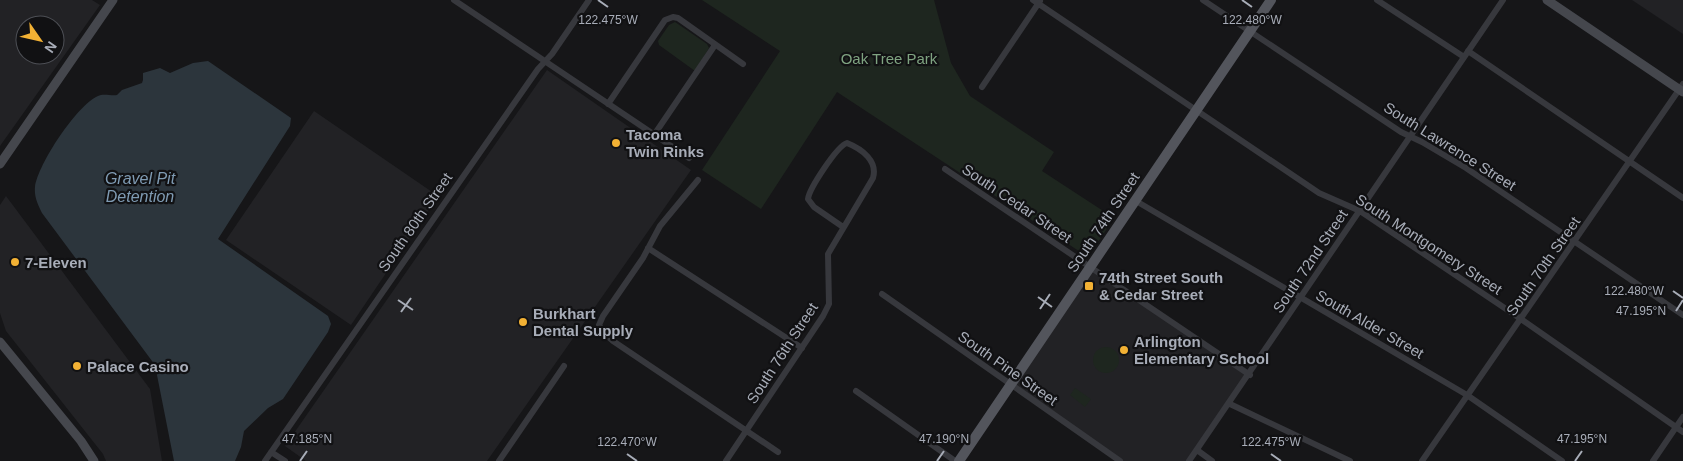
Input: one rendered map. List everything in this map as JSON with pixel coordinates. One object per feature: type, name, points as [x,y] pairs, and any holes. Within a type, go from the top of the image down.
[{"type":"main road","points":[[0,164],[113,0]]},
{"type":"main road","name":"South 74th Street","points":[[959,461],[1271,0]]},
{"type":"main road","points":[[1547,0],[1682,88]]},
{"type":"main road","points":[[0,342],[81,441],[94,461]]},
{"type":"street","points":[[454,0],[689,158]]},
{"type":"street","name":"South 80th Street","points":[[265,461],[538,69],[552,54],[588,0]]},
{"type":"street","name":"South Lawrence Street","points":[[1203,0],[1401,132],[1466,168],[1683,315]]},
{"type":"street","points":[[1377,0],[1464,57]]},
{"type":"street","name":"South 72nd Street","points":[[1189,461],[1250,375],[1300,298],[1503,0]]},
{"type":"street","points":[[982,87],[1038,1]]},
{"type":"street","name":"South Montgomery Street","points":[[1038,1],[1319,193],[1360,211],[1521,319],[1683,432]]},
{"type":"street","points":[[608,104],[665,20],[672,17],[678,18],[743,64]]},
{"type":"street","points":[[654,135],[715,44]]},
{"type":"street","points":[[1468,51],[1683,198]]},
{"type":"street","name":"South 70th Street","points":[[1422,461],[1682,88]]},
{"type":"street","name":"South 76th Street","points":[[726,461],[802,348],[828,304],[830,290],[828,254],[873,178],[874,172],[872,161],[868,156],[850,144],[842,144],[811,189],[808,199],[814,207],[843,227]]},
{"type":"street","name":"South Cedar Street","points":[[945,169],[1250,375]]},
{"type":"street","points":[[698,180],[660,226],[648,248],[599,322],[601,329],[613,340],[778,452]]},
{"type":"street","name":"South Alder Street","points":[[1136,201],[1467,395],[1562,461]]},
{"type":"street","points":[[648,248],[802,348]]},
{"type":"street","name":"South Pine Street","points":[[882,294],[1120,461]]},
{"type":"street","points":[[499,461],[564,366]]},
{"type":"street","points":[[856,391],[955,461]]},
{"type":"street","points":[[1230,404],[1350,461]]},
{"type":"street","points":[[1653,461],[1683,417]]},
{"type":"street","points":[[1196,450],[1212,461]]},
{"type":"street","points":[[271,452],[285,461]]},
{"type":"shaded area","points":[[0,0],[92,0],[100,5],[65,54],[65,15],[15,15],[15,65],[57,65],[0,146]]},
{"type":"shaded area","points":[[1632,0],[1683,0],[1683,34]]},
{"type":"shaded area","points":[[547,70],[691,170],[487,461],[306,461],[285,446]]},
{"type":"shaded area","points":[[314,111],[438,196],[351,325],[226,240]]},
{"type":"shaded area","points":[[6,196],[150,389],[162,461],[106,461],[103,454],[6,331],[0,313],[0,205]]},
{"type":"shaded area","name":"Arlington Elementary School","points":[[1091,268],[1250,375],[1189,461],[1120,461],[1011,386]]},
{"type":"green space","name":"Oak Tree Park","points":[[702,0],[934,0],[951,63],[970,96],[1054,152],[1042,171],[1114,218],[1088,257],[837,92],[761,209],[702,170],[780,51]]},
{"type":"green space","points":[[675,22],[707,44],[709,48],[695,71],[659,45],[658,41],[669,25]]},
{"type":"green space","points":[[1106,347],[1115,351],[1119,360],[1115,369],[1106,373],[1097,369],[1093,360],[1097,351]]},
{"type":"green space","points":[[1075,388],[1091,399],[1085,407],[1070,395]]},
{"type":"water","name":"Gravel Pit Detention","points":[[208,61],[291,118],[290,126],[218,239],[328,316],[331,324],[328,332],[283,399],[268,408],[244,431],[241,447],[235,461],[174,461],[155,365],[42,213],[36,198],[35,187],[43,164],[51,150],[70,123],[89,102],[100,95],[117,95],[122,90],[142,83],[143,73],[160,68],[170,73],[193,63]]},
{"type":"place","name":"Tacoma Twin Rinks","points":[[616,143]]},
{"type":"place","name":"7-Eleven","points":[[15,262]]},
{"type":"place","name":"74th Street South & Cedar Street","points":[[1089,286]]},
{"type":"place","name":"Burkhart Dental Supply","points":[[523,322]]},
{"type":"place","name":"Arlington Elementary School","points":[[1124,350]]},
{"type":"place","name":"Palace Casino","points":[[77,366]]}]
